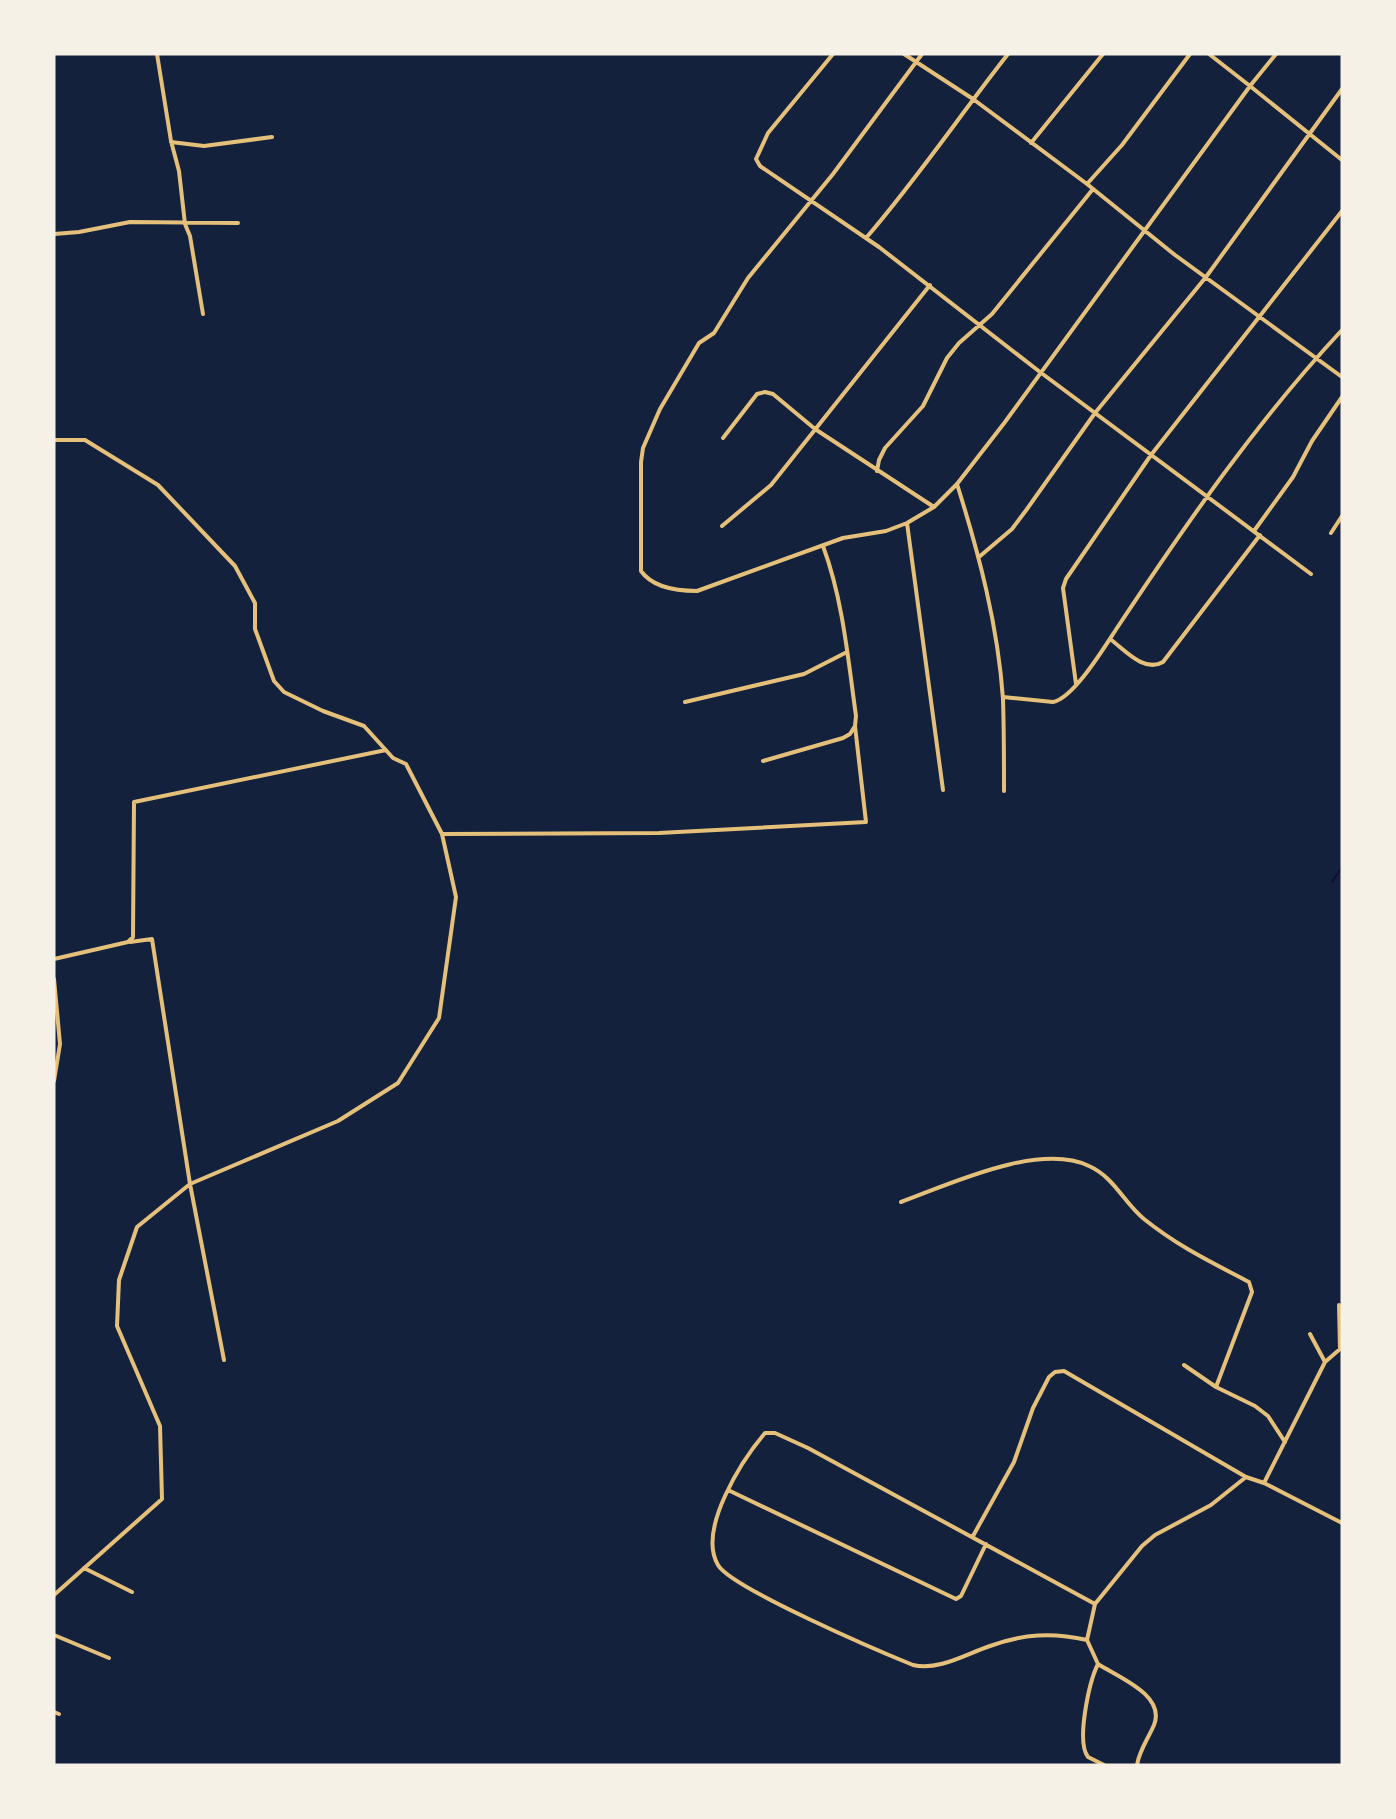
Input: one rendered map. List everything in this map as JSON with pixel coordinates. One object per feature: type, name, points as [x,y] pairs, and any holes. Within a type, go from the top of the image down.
[{"type":"street","points":[[157,54],[171,141],[179,171],[185,224],[190,236],[203,314]]},
{"type":"street","points":[[833,54],[768,133],[756,159],[760,166],[812,200],[930,285],[1040,372],[1311,574]]},
{"type":"street","points":[[904,54],[973,99],[1088,184],[1206,277],[1342,377]]},
{"type":"street","points":[[922,54],[812,200],[748,278],[714,333],[699,343],[660,409],[643,448],[641,462],[641,570],[645,577],[681,591],[697,591],[843,538],[886,531],[907,524],[934,507],[957,484],[1146,231],[1250,86],[1276,54]]},
{"type":"street","points":[[866,238],[919,176],[1008,54]]},
{"type":"street","points":[[1031,143],[1103,54]]},
{"type":"street","points":[[1088,184],[1122,145],[1190,54]]},
{"type":"street","points":[[1209,54],[1342,160]]},
{"type":"street","points":[[979,557],[1012,529],[1095,413],[1140,361],[1206,277],[1342,89]]},
{"type":"street","points":[[171,141],[204,146],[272,137]]},
{"type":"street","points":[[877,471],[885,448],[923,406],[946,357],[964,337],[981,324],[1093,189]]},
{"type":"street","points":[[1076,684],[1063,588],[1066,579],[1151,455],[1342,211]]},
{"type":"street","points":[[54,234],[79,232],[130,222],[238,223]]},
{"type":"street","points":[[723,526],[771,485],[930,285]]},
{"type":"street","points":[[1002,697],[1061,701],[1110,639],[1208,496],[1316,357],[1342,330]]},
{"type":"street","points":[[723,438],[757,394],[765,392],[772,394],[814,429],[934,507]]},
{"type":"street","points":[[1254,531],[1293,477],[1312,441],[1342,397]]},
{"type":"street","points":[[54,440],[85,440],[158,485],[235,566],[255,603],[255,629],[274,681],[284,692],[323,711],[364,726],[386,750],[406,764],[442,834],[456,897],[440,1018],[398,1083],[338,1122],[190,1184],[137,1227],[119,1280],[117,1326],[160,1426],[162,1499],[54,1595]]},
{"type":"street","points":[[957,484],[979,557],[1002,697],[1004,790]]},
{"type":"street","points":[[1331,533],[1342,516]]},
{"type":"street","points":[[907,524],[943,790]]},
{"type":"street","points":[[1110,639],[1147,666],[1155,667],[1163,662],[1260,535]]},
{"type":"street","points":[[442,834],[659,833],[866,822],[847,651],[831,568],[823,546]]},
{"type":"street","points":[[685,702],[804,674],[840,657],[847,651]]},
{"type":"street","points":[[763,761],[843,738],[850,734],[855,726]]},
{"type":"street","points":[[128,942],[135,929],[131,901],[134,802],[386,750]]},
{"type":"street","points":[[54,959],[128,942],[152,939],[190,1184],[224,1360]]},
{"type":"street","points":[[54,980],[60,1044],[54,1081]]},
{"type":"street","points":[[901,1202],[993,1168],[1027,1161],[1071,1161],[1087,1164],[1100,1171],[1143,1219],[1189,1252],[1249,1282],[1252,1292],[1216,1387]]},
{"type":"street","points":[[1264,1483],[1325,1362],[1341,1350],[1340,1305]]},
{"type":"street","points":[[1310,1334],[1325,1362]]},
{"type":"street","points":[[1184,1365],[1216,1387],[1255,1406],[1268,1416],[1286,1443]]},
{"type":"street","points":[[973,1536],[1014,1462],[1033,1408],[1049,1377],[1054,1372],[1064,1371],[1246,1477],[1264,1483],[1342,1523]]},
{"type":"street","points":[[1087,1640],[1034,1634],[932,1666],[921,1667],[772,1601],[728,1577],[718,1566],[713,1554],[713,1537],[728,1490],[757,1443],[765,1433],[770,1432],[808,1448],[1095,1604]]},
{"type":"street","points":[[1137,1765],[1155,1724],[1157,1713],[1143,1692],[1098,1664],[1087,1640],[1095,1604],[1142,1546],[1155,1535],[1210,1505],[1246,1477]]},
{"type":"street","points":[[728,1490],[956,1599],[961,1596],[986,1545]]},
{"type":"street","points":[[84,1568],[132,1592]]},
{"type":"street","points":[[54,1635],[109,1658]]},
{"type":"street","points":[[1098,1664],[1089,1691],[1082,1742],[1088,1757],[1104,1765]]},
{"type":"waterway","points":[[1332,882],[1342,867]]}]
